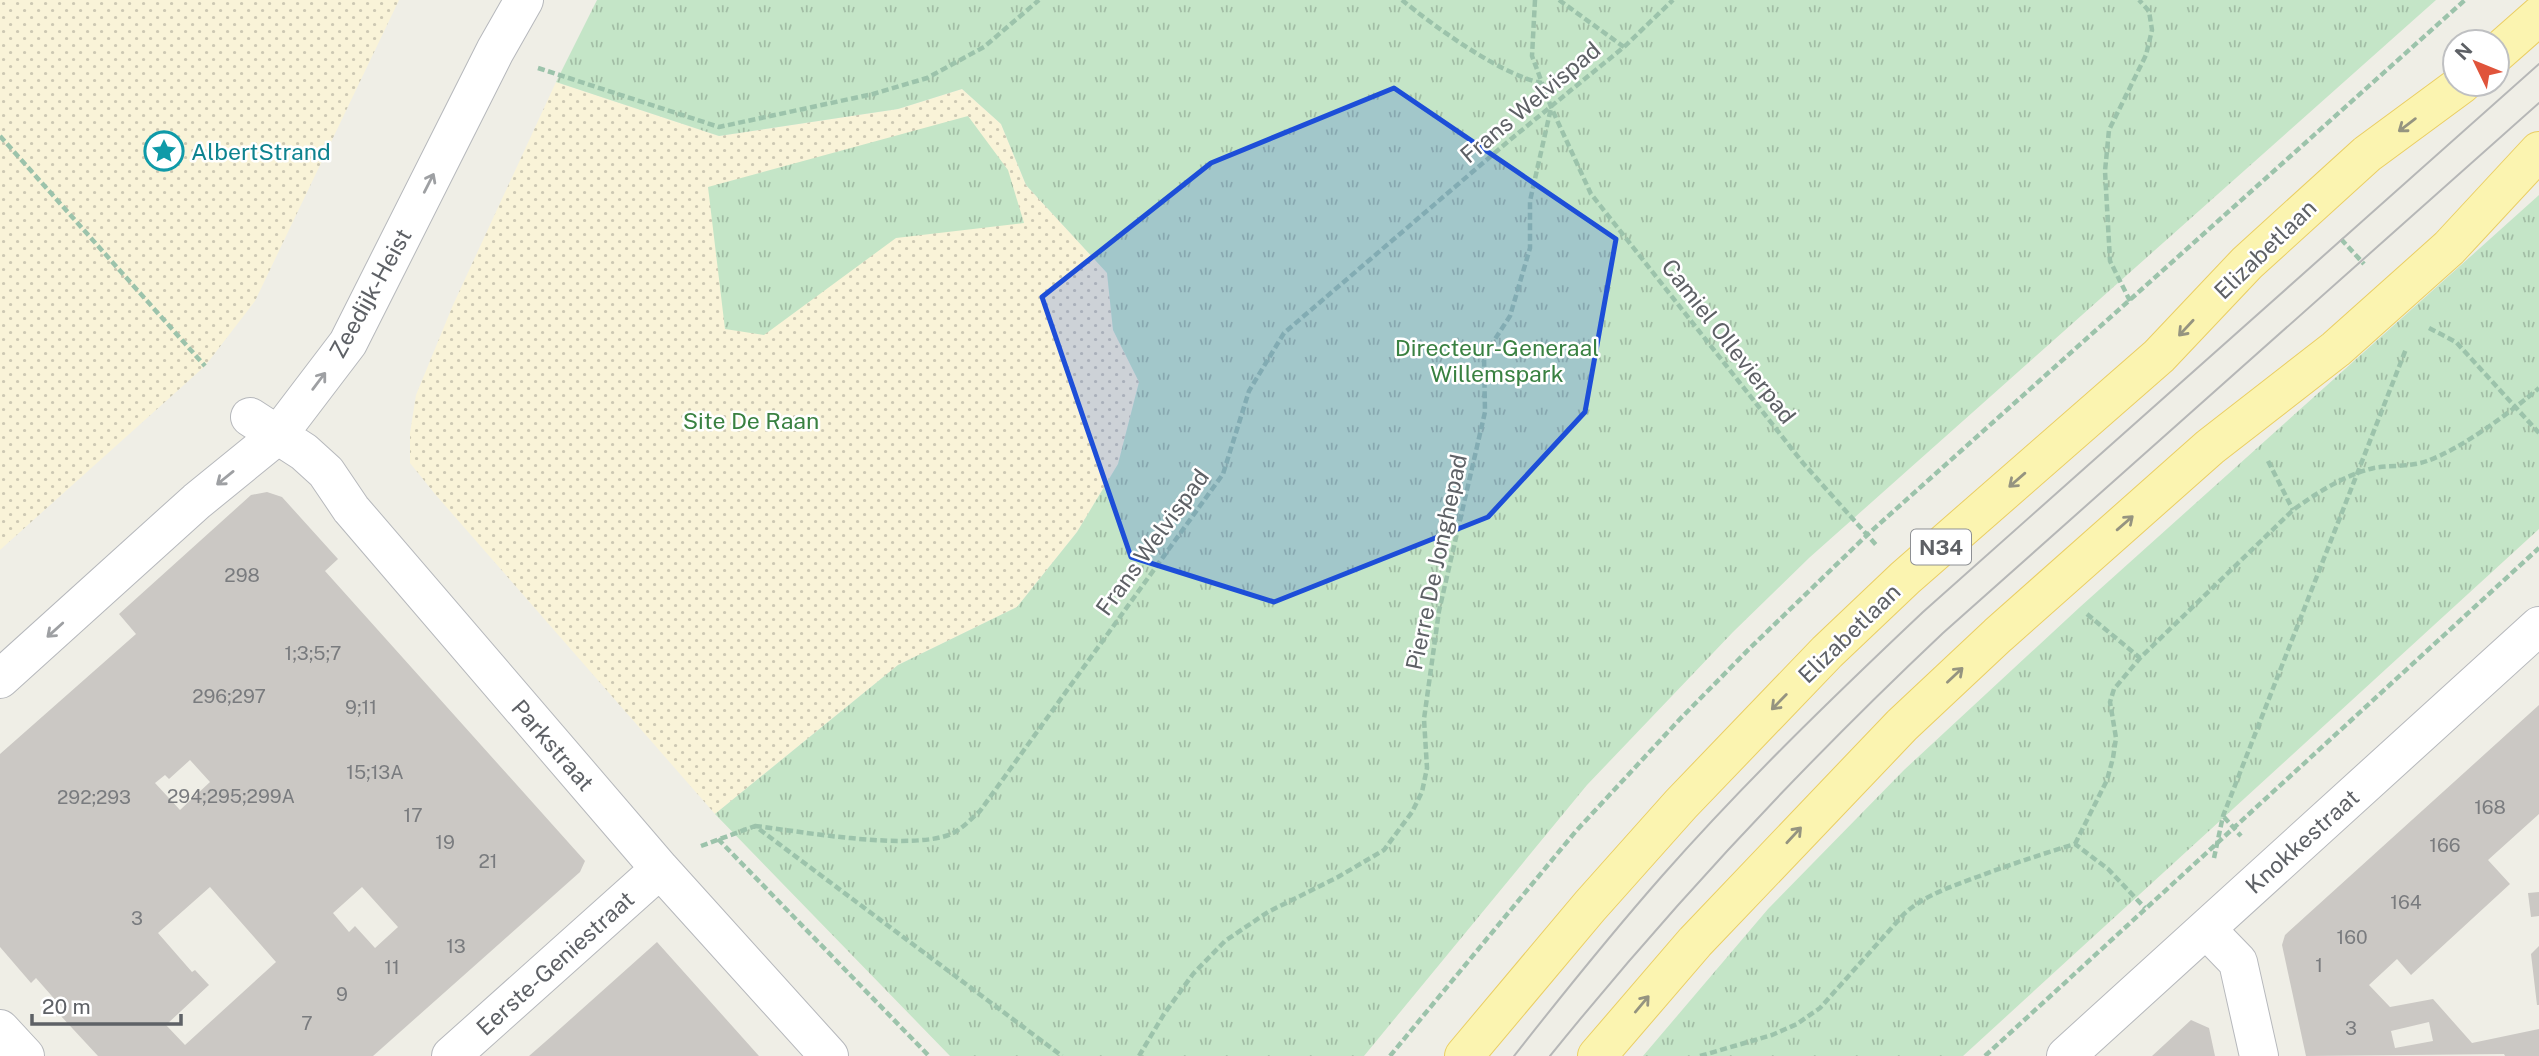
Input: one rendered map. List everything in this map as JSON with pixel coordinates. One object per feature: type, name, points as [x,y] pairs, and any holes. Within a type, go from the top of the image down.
[{"type":"main road","points":[[2511,41],[2539,16]]},
{"type":"main road","name":"Elizabetlaan","points":[[1464,1056],[1590,906],[1681,804],[1827,652],[1905,578],[2160,356],[2247,262],[2367,154],[2443,98]]},
{"type":"main road","points":[[1597,1056],[1695,942],[1902,725],[1998,635],[2210,447],[2336,349],[2405,310],[2449,248],[2539,151]]},
{"type":"street","name":"Zeedijk-Heist","points":[[0,679],[198,501],[264,426],[348,343],[495,51],[524,0]]},
{"type":"street","name":"Parkstraat","points":[[264,426],[304,452],[326,472],[360,519],[660,869],[829,1056]]},
{"type":"street","name":"Knokkestraat","points":[[2066,1056],[2539,626]]},
{"type":"street","name":"Eerste-Geniestraat","points":[[451,1056],[660,869]]},
{"type":"street","points":[[2206,929],[2238,962],[2259,1056]]},
{"type":"street","points":[[0,1028],[24,1056]]},
{"type":"path","points":[[560,76],[719,127],[873,94],[927,78],[984,47],[1039,0]]},
{"type":"path","points":[[1402,0],[1433,26],[1523,80],[1543,83]]},
{"type":"path","points":[[1535,0],[1532,56],[1551,107]]},
{"type":"path","points":[[1559,0],[1624,47]]},
{"type":"path","name":"Frans Welvispad","points":[[755,826],[877,841],[925,840],[955,833],[980,811],[1223,474],[1249,391],[1284,333],[1624,47],[1673,0]]},
{"type":"path","points":[[2130,302],[2110,261],[2105,171],[2109,130],[2146,55],[2152,30],[2149,11],[2139,0]]},
{"type":"path","name":"Camiel Ollevierpad","points":[[1551,107],[1591,194],[1803,463],[1905,578]]},
{"type":"path","name":"Pierre De Jonghepad","points":[[1139,1056],[1164,1014],[1193,974],[1225,941],[1268,912],[1338,877],[1384,850],[1412,813],[1422,792],[1427,768],[1424,719],[1437,624],[1485,412],[1484,356],[1510,316],[1530,248],[1530,201],[1551,107]]},
{"type":"path","points":[[0,136],[205,366]]},
{"type":"path","points":[[2277,168],[2405,310],[2456,342],[2539,433]]},
{"type":"path","points":[[2206,929],[2216,843],[2223,816],[2356,474],[2405,310]]},
{"type":"path","points":[[1700,1056],[1772,1035],[1797,1024],[1820,1008],[1916,903],[1934,893],[2028,858],[2076,844],[2107,780],[2113,758],[2116,738],[2110,702],[2114,690],[2140,658],[2293,510],[2321,491],[2375,468],[2425,462],[2444,454],[2516,408],[2539,388]]},
{"type":"path","points":[[2264,452],[2293,510]]},
{"type":"path","points":[[1985,1056],[2539,548]]},
{"type":"path","points":[[2085,612],[2140,658]]},
{"type":"path","points":[[929,1056],[718,839],[755,826],[1062,1056]]},
{"type":"path","points":[[2076,844],[2108,869],[2145,908]]},
{"type":"highlighted area","points":[[1394,88],[1616,239],[1585,412],[1488,517],[1274,602],[1131,557],[1042,297],[1211,163]]},
{"type":"sand","name":"AlbertStrand","points":[[0,0],[399,0],[255,301],[205,366],[0,550]]},
{"type":"sand","name":"Site De Raan","points":[[556,82],[719,136],[898,109],[962,89],[1001,124],[1026,185],[1107,273],[1113,330],[1139,382],[1118,464],[1077,532],[1017,607],[898,665],[715,814],[410,463],[410,433],[416,395],[453,305]]},
{"type":"green space","name":"Directeur-Generaal Willemspark","points":[[597,0],[2436,0],[1809,558],[1733,632],[1587,785],[1364,1056],[950,1056],[715,814],[898,665],[1017,607],[1077,532],[1118,464],[1139,382],[1113,330],[1107,273],[1026,185],[1001,124],[962,89],[898,109],[719,136],[556,82]]},
{"type":"green space","points":[[968,116],[1008,170],[1024,223],[896,238],[764,335],[725,329],[708,187]]},
{"type":"green space","points":[[2539,195],[2539,529],[1963,1056],[1643,1056],[1768,909],[1904,770],[2080,607]]},
{"type":"building","points":[[267,492],[282,497],[338,559],[325,571],[585,861],[580,872],[373,1056],[98,1056],[60,1015],[65,1011],[36,978],[31,983],[0,947],[0,754],[136,634],[119,614],[251,495]],"holes":[[[190,760],[210,782],[180,810],[155,783],[165,775],[169,779]],[[210,887],[276,962],[185,1045],[166,1025],[209,985],[195,970],[192,972],[158,933]],[[362,887],[398,927],[375,948],[355,926],[349,932],[333,913]]]},
{"type":"building","points":[[2539,705],[2539,814],[2488,860],[2510,884],[2411,975],[2397,959],[2369,985],[2390,1007],[2433,999],[2472,1043],[2539,1029],[2539,1056],[2306,1056],[2282,945],[2285,935]],"holes":[[[2429,1022],[2433,1041],[2395,1048],[2391,1031]]]},
{"type":"building","points":[[2539,892],[2539,916],[2531,917],[2528,893]]},
{"type":"building","points":[[657,942],[759,1056],[529,1056],[553,1035]]},
{"type":"building","points":[[2539,946],[2539,1005],[2537,1005],[2531,954]]},
{"type":"building","points":[[2191,1020],[2209,1028],[2215,1056],[2152,1056]]},
{"type":"tram line","points":[[1514,1056],[1605,942],[1693,841],[1856,676],[1923,612],[2539,64]]},
{"type":"tram line","points":[[1550,1056],[1690,891],[1891,683],[1943,633],[2539,103]]},
{"type":"place","name":"AlbertStrand","points":[[164,151]]}]
